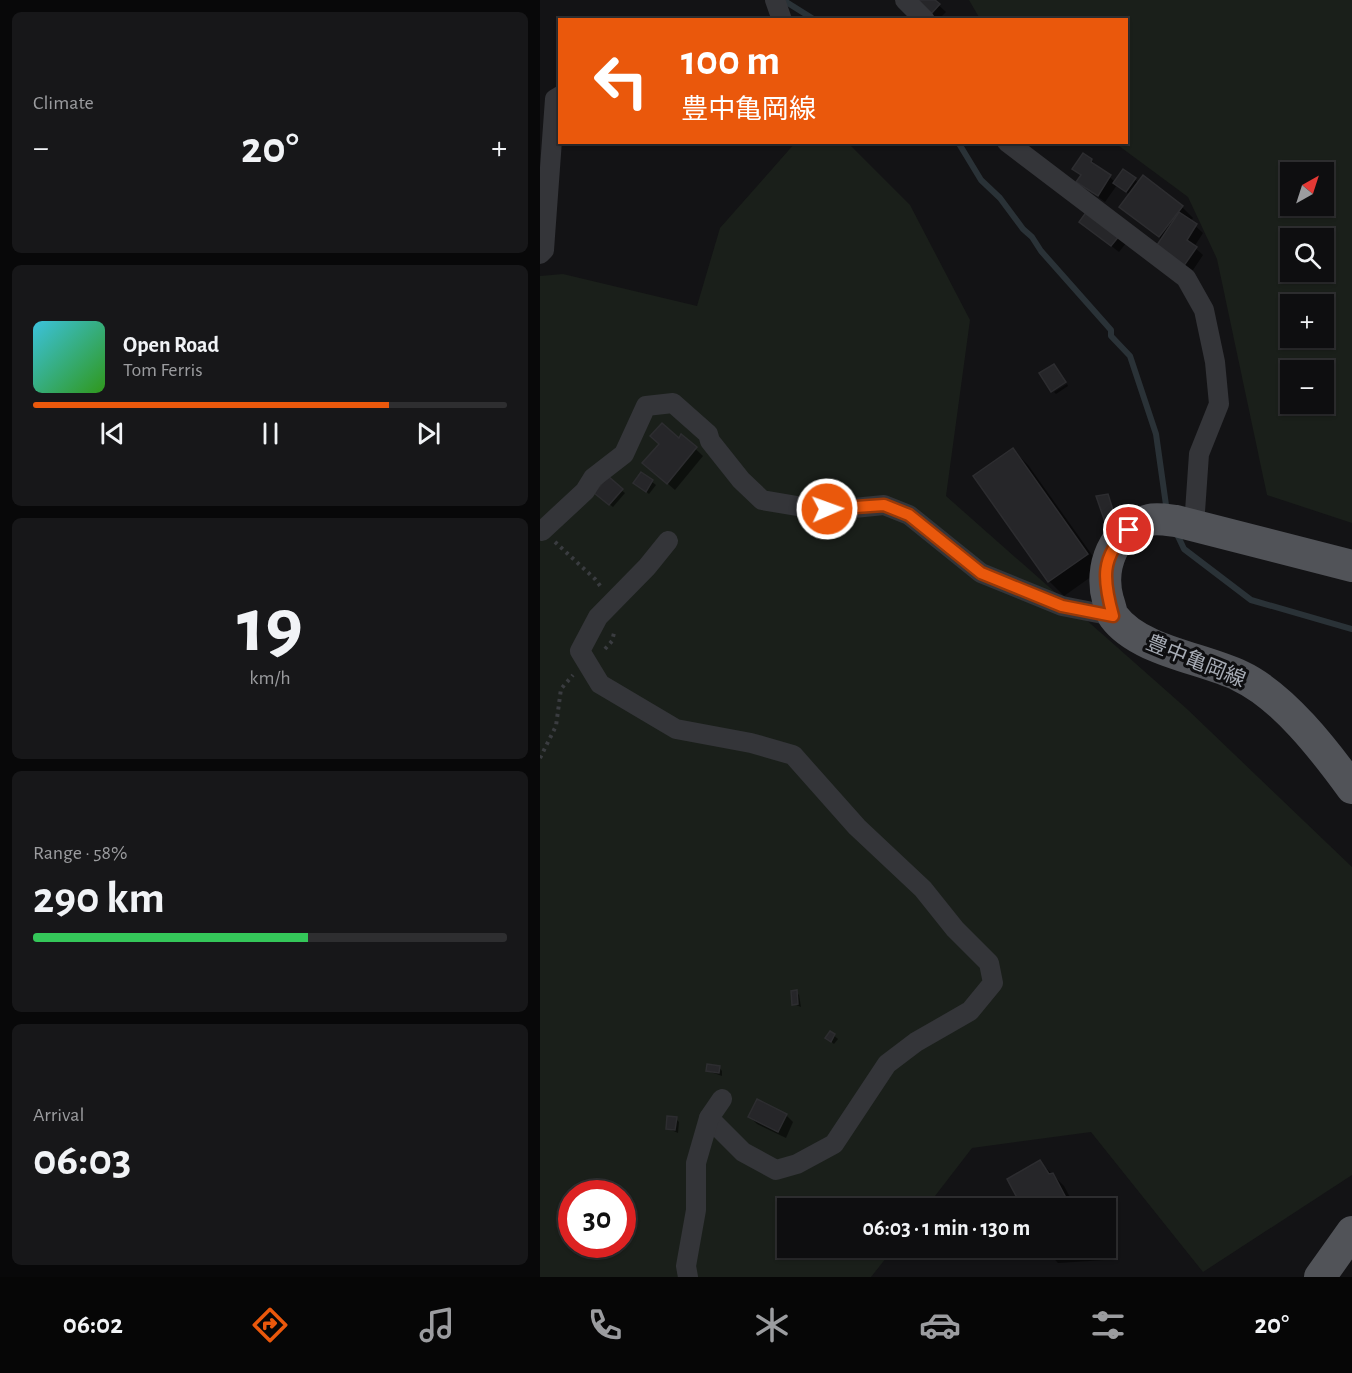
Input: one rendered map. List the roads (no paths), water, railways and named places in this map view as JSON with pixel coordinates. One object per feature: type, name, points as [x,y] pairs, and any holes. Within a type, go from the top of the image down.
[{"type":"main road","points":[[1113,616],[1105,590],[1106,564],[1117,541],[1129,530],[1173,522],[1352,566]]},
{"type":"main road","name":"豊中亀岡線","points":[[1113,616],[1138,638],[1242,676],[1284,708],[1321,746],[1352,788]]},
{"type":"main road","points":[[1320,1277],[1352,1232]]},
{"type":"street","points":[[775,0],[781,18]]},
{"type":"street","points":[[905,0],[923,18]]},
{"type":"street","points":[[540,254],[544,250],[555,99],[558,97]]},
{"type":"street","points":[[1010,144],[1186,278],[1204,310],[1215,362],[1218,404],[1173,522]]},
{"type":"street","points":[[542,531],[585,491],[593,478],[624,454],[646,406],[673,403],[708,434],[710,441],[741,480],[762,500],[810,508],[844,509],[884,505],[909,515],[981,573],[1062,606],[1113,616]]},
{"type":"street","points":[[668,541],[647,567],[598,616],[580,651],[600,684],[676,729],[751,743],[793,755],[857,827],[923,889],[955,928],[989,963],[993,983],[970,1011],[916,1042],[887,1064],[834,1144],[797,1164],[776,1170],[743,1152],[709,1118]]},
{"type":"street","points":[[688,1277],[686,1266],[696,1210],[696,1163],[709,1118],[722,1099]]},
{"type":"waterway","points":[[783,0],[812,18]]},
{"type":"waterway","points":[[959,144],[981,180],[1000,198],[1041,251],[1111,330],[1111,336],[1130,356],[1156,434],[1167,512]]},
{"type":"waterway","points":[[1176,532],[1184,549],[1251,600],[1352,629]]}]
